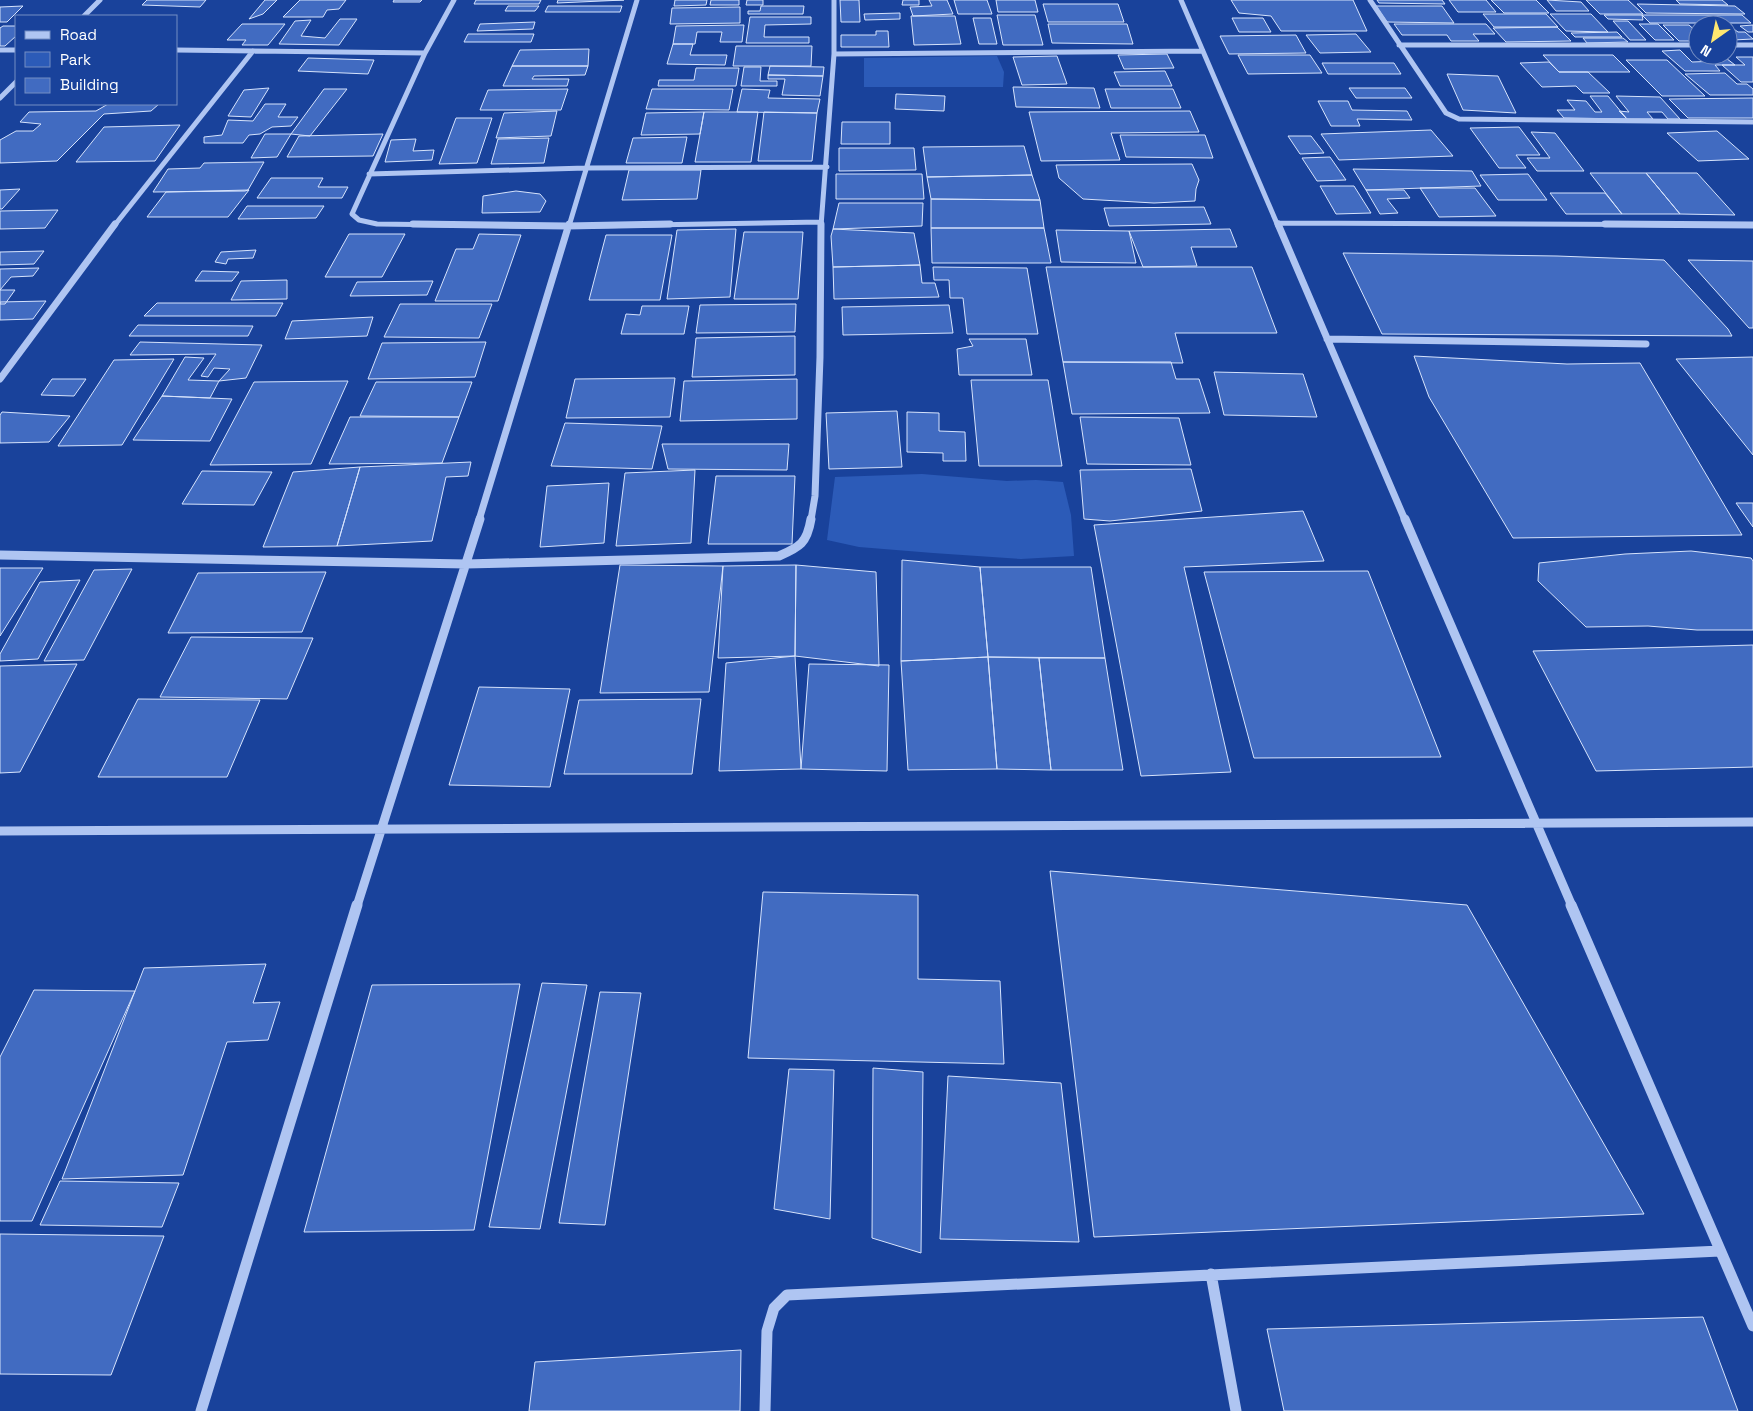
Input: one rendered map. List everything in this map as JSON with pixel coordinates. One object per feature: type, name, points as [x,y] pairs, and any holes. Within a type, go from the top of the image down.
[{"type":"street","points":[[85,15],[100,0]]},
{"type":"street","points":[[454,0],[425,53],[369,174],[352,214],[359,220],[377,224],[567,226],[821,222]]},
{"type":"street","points":[[201,1411],[380,830],[466,564],[637,0]]},
{"type":"street","points":[[0,555],[466,564],[779,556],[798,548],[809,533],[815,496],[820,357],[821,222],[827,166],[834,54],[834,0]]},
{"type":"street","points":[[1181,0],[1753,1326]]},
{"type":"street","points":[[1370,0],[1446,113],[1460,119],[1753,122]]},
{"type":"street","points":[[1399,45],[1688,45]]},
{"type":"street","points":[[1738,45],[1753,45]]},
{"type":"street","points":[[0,50],[15,50]]},
{"type":"street","points":[[178,50],[425,53]]},
{"type":"street","points":[[0,379],[114,226],[253,51]]},
{"type":"street","points":[[834,54],[1203,51]]},
{"type":"street","points":[[0,98],[15,83]]},
{"type":"street","points":[[369,174],[586,168],[827,166]]},
{"type":"street","points":[[1277,222],[1753,225]]},
{"type":"street","points":[[1327,339],[1646,344]]},
{"type":"street","points":[[0,832],[1753,822]]},
{"type":"street","points":[[765,1411],[767,1331],[774,1308],[787,1295],[1720,1251]]},
{"type":"street","points":[[1210,1274],[1236,1411]]},
{"type":"green space","points":[[997,56],[1004,72],[1003,87],[864,87],[864,58]]},
{"type":"green space","points":[[922,474],[1007,481],[1036,480],[1063,482],[1071,515],[1074,556],[1021,559],[859,547],[827,540],[835,477]]},
{"type":"building","points":[[147,0],[206,0],[200,7],[142,5]]},
{"type":"building","points":[[265,0],[277,0],[263,14],[249,19]]},
{"type":"building","points":[[300,0],[346,0],[339,9],[327,10],[323,17],[283,17]]},
{"type":"building","points":[[394,0],[422,0],[420,2],[393,2]]},
{"type":"building","points":[[476,0],[541,0],[539,4],[474,4]]},
{"type":"building","points":[[558,0],[624,0],[557,3]]},
{"type":"building","points":[[675,0],[707,0],[706,5],[674,6]]},
{"type":"building","points":[[711,0],[739,0],[739,5],[710,5]]},
{"type":"building","points":[[747,0],[763,0],[763,5],[746,5]]},
{"type":"building","points":[[840,0],[859,0],[860,22],[841,22]]},
{"type":"building","points":[[903,0],[919,0],[919,5],[902,5]]},
{"type":"building","points":[[929,0],[947,0],[953,14],[913,16],[910,7],[932,6]]},
{"type":"building","points":[[954,0],[987,0],[992,14],[958,14]]},
{"type":"building","points":[[996,0],[1035,0],[1038,12],[998,12]]},
{"type":"building","points":[[1231,0],[1353,0],[1367,31],[1281,31],[1271,16],[1239,13]]},
{"type":"building","points":[[1377,0],[1442,0],[1445,4],[1379,3]]},
{"type":"building","points":[[1449,0],[1486,0],[1496,12],[1458,12]]},
{"type":"building","points":[[1491,0],[1536,0],[1549,13],[1504,13]]},
{"type":"building","points":[[1547,0],[1581,2],[1589,11],[1556,11]]},
{"type":"building","points":[[1586,0],[1628,0],[1643,14],[1600,14]]},
{"type":"building","points":[[1676,0],[1722,0],[1728,5],[1680,4]]},
{"type":"building","points":[[1043,4],[1118,4],[1124,22],[1048,22]]},
{"type":"building","points":[[1637,4],[1735,6],[1745,14],[1646,13]]},
{"type":"building","points":[[23,6],[7,22],[0,22],[0,7]]},
{"type":"building","points":[[508,6],[539,6],[535,11],[505,11]]},
{"type":"building","points":[[548,6],[622,6],[620,12],[545,12]]},
{"type":"building","points":[[761,6],[804,6],[803,14],[748,14],[748,11],[760,11]]},
{"type":"building","points":[[1376,6],[1442,6],[1454,23],[1387,22]]},
{"type":"building","points":[[740,7],[740,23],[670,24],[672,8]]},
{"type":"building","points":[[900,13],[900,19],[865,20],[864,14]]},
{"type":"building","points":[[1483,14],[1546,14],[1558,27],[1494,27]]},
{"type":"building","points":[[1550,14],[1591,14],[1608,32],[1566,31]]},
{"type":"building","points":[[997,15],[1035,15],[1043,45],[1003,45]]},
{"type":"building","points":[[1604,15],[1642,15],[1643,20],[1608,19]]},
{"type":"building","points":[[1642,15],[1688,15],[1688,23],[1650,23]]},
{"type":"building","points":[[1738,15],[1742,15],[1751,23],[1738,23]]},
{"type":"building","points":[[911,16],[955,16],[961,44],[914,45]]},
{"type":"building","points":[[750,17],[811,17],[811,24],[765,25],[764,37],[809,37],[809,43],[746,43]]},
{"type":"building","points":[[973,18],[991,18],[997,44],[979,44]]},
{"type":"building","points":[[1232,18],[1263,18],[1271,32],[1239,32]]},
{"type":"building","points":[[340,19],[357,19],[339,45],[279,44],[295,21],[311,20],[301,36],[325,38]]},
{"type":"building","points":[[1613,21],[1628,21],[1646,40],[1630,40]]},
{"type":"building","points":[[535,22],[533,29],[477,31],[480,24]]},
{"type":"building","points":[[242,24],[285,24],[268,45],[242,45],[246,40],[227,40]]},
{"type":"building","points":[[1048,24],[1127,24],[1133,44],[1052,43]]},
{"type":"building","points":[[1394,24],[1486,24],[1495,34],[1473,34],[1479,41],[1451,41],[1447,35],[1402,35]]},
{"type":"building","points":[[1639,24],[1658,24],[1674,40],[1655,40]]},
{"type":"building","points":[[744,25],[742,42],[720,42],[722,32],[697,32],[695,44],[673,44],[676,26]]},
{"type":"building","points":[[1663,25],[1688,25],[1688,41],[1679,41]]},
{"type":"building","points":[[1753,25],[1753,32],[1748,32],[1740,26]]},
{"type":"building","points":[[3,26],[15,26],[15,37],[5,46],[0,46],[0,28]]},
{"type":"building","points":[[1557,27],[1571,41],[1506,42],[1493,28]]},
{"type":"building","points":[[876,31],[888,31],[889,47],[841,47],[841,35],[876,35]]},
{"type":"building","points":[[1617,32],[1622,37],[1575,37],[1571,33]]},
{"type":"building","points":[[1738,32],[1745,32],[1753,39],[1738,40]]},
{"type":"building","points":[[468,34],[534,34],[531,42],[464,42]]},
{"type":"building","points":[[1356,34],[1371,52],[1320,53],[1306,35]]},
{"type":"building","points":[[1296,35],[1306,53],[1229,54],[1220,36]]},
{"type":"building","points":[[1583,38],[1623,38],[1628,42],[1587,43]]},
{"type":"building","points":[[673,44],[693,44],[690,55],[727,55],[725,65],[667,64]]},
{"type":"building","points":[[736,46],[812,46],[811,66],[733,66]]},
{"type":"building","points":[[589,49],[588,66],[512,66],[520,50]]},
{"type":"building","points":[[1680,50],[1688,58],[1688,65],[1715,65],[1720,71],[1685,71],[1662,51]]},
{"type":"building","points":[[1167,54],[1174,68],[1124,69],[1118,55]]},
{"type":"building","points":[[1238,55],[1310,55],[1322,73],[1248,74]]},
{"type":"building","points":[[1543,55],[1613,55],[1630,72],[1559,72]]},
{"type":"building","points":[[1057,56],[1067,84],[1022,85],[1013,57]]},
{"type":"building","points":[[1738,57],[1753,57],[1753,82],[1741,82],[1722,65],[1738,65],[1745,65]]},
{"type":"building","points":[[308,58],[374,60],[368,74],[298,71]]},
{"type":"building","points":[[1626,60],[1667,60],[1705,96],[1662,96]]},
{"type":"building","points":[[1549,62],[1559,72],[1588,72],[1610,93],[1583,93],[1576,86],[1542,87],[1520,63]]},
{"type":"building","points":[[1322,63],[1394,63],[1401,74],[1328,74]]},
{"type":"building","points":[[512,66],[588,66],[585,75],[534,76],[532,79],[569,79],[567,86],[503,86]]},
{"type":"building","points":[[770,66],[824,67],[823,76],[768,75]]},
{"type":"building","points":[[744,67],[761,67],[760,81],[777,81],[777,86],[741,86]]},
{"type":"building","points":[[696,68],[739,68],[736,86],[658,86],[659,80],[694,80]]},
{"type":"building","points":[[1165,71],[1172,86],[1120,86],[1114,72]]},
{"type":"building","points":[[1725,73],[1737,84],[1747,84],[1753,89],[1753,95],[1710,95],[1685,74]]},
{"type":"building","points":[[1447,74],[1498,76],[1516,113],[1463,110]]},
{"type":"building","points":[[768,75],[823,76],[820,96],[782,95],[785,79],[768,79]]},
{"type":"building","points":[[1013,87],[1094,88],[1100,108],[1016,107]]},
{"type":"building","points":[[269,88],[251,117],[228,116],[244,90]]},
{"type":"building","points":[[1349,88],[1405,88],[1412,98],[1356,98]]},
{"type":"building","points":[[324,89],[347,89],[310,136],[291,134]]},
{"type":"building","points":[[568,89],[561,110],[480,110],[488,90]]},
{"type":"building","points":[[652,89],[733,89],[729,110],[646,109]]},
{"type":"building","points":[[742,89],[770,90],[768,98],[820,99],[817,113],[737,112]]},
{"type":"building","points":[[1105,89],[1173,89],[1181,108],[1111,108]]},
{"type":"building","points":[[896,94],[945,96],[944,111],[895,109]]},
{"type":"building","points":[[1590,96],[1608,96],[1627,119],[1564,118],[1557,110],[1575,110],[1567,100],[1586,101],[1595,112],[1602,112]]},
{"type":"building","points":[[1616,96],[1660,97],[1680,119],[1668,119],[1662,112],[1647,112],[1653,119],[1627,119],[1619,111],[1629,112]]},
{"type":"building","points":[[1753,98],[1753,118],[1688,118],[1669,99]]},
{"type":"building","points":[[1318,101],[1348,101],[1352,110],[1407,111],[1412,120],[1357,119],[1360,126],[1331,126]]},
{"type":"building","points":[[265,104],[286,104],[278,117],[298,117],[291,126],[272,127],[260,134],[249,135],[243,143],[204,143],[204,137],[222,135],[228,120],[253,121]]},
{"type":"building","points":[[106,105],[158,105],[151,111],[104,114],[57,161],[0,163],[0,140],[16,131],[33,131],[41,124],[20,122],[29,112],[96,111]]},
{"type":"building","points":[[557,111],[551,136],[496,138],[504,113]]},
{"type":"building","points":[[1190,111],[1199,132],[1111,133],[1120,160],[1041,161],[1029,112]]},
{"type":"building","points":[[704,112],[758,112],[751,162],[695,162]]},
{"type":"building","points":[[704,112],[700,134],[641,135],[646,113]]},
{"type":"building","points":[[764,112],[817,113],[812,161],[758,161]]},
{"type":"building","points":[[456,118],[492,118],[477,163],[439,164]]},
{"type":"building","points":[[842,122],[890,122],[890,144],[841,144]]},
{"type":"building","points":[[180,125],[155,161],[76,162],[104,127]]},
{"type":"building","points":[[1519,127],[1540,155],[1516,155],[1526,168],[1499,168],[1470,128]]},
{"type":"building","points":[[1431,130],[1453,156],[1339,160],[1321,134]]},
{"type":"building","points":[[1717,131],[1749,159],[1698,161],[1667,133]]},
{"type":"building","points":[[1531,132],[1555,133],[1584,171],[1537,171],[1527,158],[1550,158]]},
{"type":"building","points":[[265,134],[291,134],[277,157],[251,158]]},
{"type":"building","points":[[383,134],[373,156],[287,157],[299,136]]},
{"type":"building","points":[[1120,135],[1205,135],[1213,158],[1126,157]]},
{"type":"building","points":[[1288,136],[1311,136],[1324,153],[1300,154]]},
{"type":"building","points":[[687,137],[682,163],[626,163],[633,138]]},
{"type":"building","points":[[549,138],[544,163],[491,164],[498,139]]},
{"type":"building","points":[[416,139],[413,151],[434,150],[432,160],[385,162],[391,140]]},
{"type":"building","points":[[1024,146],[1032,175],[927,177],[923,147]]},
{"type":"building","points":[[839,148],[914,148],[916,170],[839,171]]},
{"type":"building","points":[[1330,157],[1346,180],[1317,181],[1302,158]]},
{"type":"building","points":[[264,162],[248,190],[245,191],[153,192],[168,169],[200,168],[204,163]]},
{"type":"building","points":[[1192,164],[1199,180],[1195,201],[1154,203],[1083,199],[1059,178],[1056,165]]},
{"type":"building","points":[[1353,169],[1472,171],[1481,186],[1366,190]]},
{"type":"building","points":[[629,170],[701,170],[697,199],[622,200]]},
{"type":"building","points":[[1590,173],[1646,173],[1680,214],[1622,214]]},
{"type":"building","points":[[1646,173],[1697,173],[1735,215],[1680,214]]},
{"type":"building","points":[[836,174],[922,174],[924,199],[836,199]]},
{"type":"building","points":[[1528,174],[1547,200],[1498,200],[1480,175]]},
{"type":"building","points":[[1032,175],[1040,200],[931,199],[927,177]]},
{"type":"building","points":[[271,178],[323,178],[318,187],[348,187],[342,198],[257,198]]},
{"type":"building","points":[[1320,186],[1354,186],[1371,213],[1336,214]]},
{"type":"building","points":[[1420,188],[1475,188],[1496,216],[1439,217]]},
{"type":"building","points":[[20,189],[2,209],[0,209],[0,190]]},
{"type":"building","points":[[249,190],[228,217],[147,217],[166,192]]},
{"type":"building","points":[[1366,190],[1404,190],[1410,198],[1387,199],[1398,213],[1380,214]]},
{"type":"building","points":[[516,191],[540,194],[546,201],[540,212],[482,213],[483,196]]},
{"type":"building","points":[[1550,193],[1605,193],[1622,214],[1566,214]]},
{"type":"building","points":[[931,199],[1040,200],[1044,228],[931,228]]},
{"type":"building","points":[[839,203],[923,203],[922,226],[833,229]]},
{"type":"building","points":[[247,206],[324,206],[316,218],[238,219]]},
{"type":"building","points":[[1204,207],[1211,224],[1109,226],[1104,208]]},
{"type":"building","points":[[58,210],[45,228],[0,229],[0,211]]},
{"type":"building","points":[[931,228],[1044,228],[1051,263],[932,263]]},
{"type":"building","points":[[736,229],[730,297],[667,299],[677,230]]},
{"type":"building","points":[[833,229],[914,233],[920,265],[833,267],[831,236]]},
{"type":"building","points":[[1230,229],[1237,247],[1191,247],[1197,266],[1143,267],[1129,231]]},
{"type":"building","points":[[1056,230],[1129,231],[1136,263],[1061,262]]},
{"type":"building","points":[[744,232],[803,232],[798,299],[734,299]]},
{"type":"building","points":[[349,234],[405,234],[382,277],[325,277]]},
{"type":"building","points":[[479,234],[521,235],[498,301],[435,301],[456,249],[473,249]]},
{"type":"building","points":[[606,235],[672,235],[660,300],[589,300]]},
{"type":"building","points":[[256,250],[253,258],[228,259],[226,264],[215,262],[221,252]]},
{"type":"building","points":[[44,251],[34,264],[0,265],[0,252]]},
{"type":"building","points":[[1343,253],[1557,256],[1664,260],[1728,329],[1732,336],[1382,334]]},
{"type":"building","points":[[1688,260],[1753,261],[1753,328],[1749,328]]},
{"type":"building","points":[[920,265],[922,283],[935,283],[939,297],[834,299],[833,267]]},
{"type":"building","points":[[933,267],[1027,268],[1038,334],[967,334],[963,298],[950,298],[949,280],[934,280]]},
{"type":"building","points":[[1046,267],[1252,267],[1277,333],[1175,333],[1183,363],[1063,362]]},
{"type":"building","points":[[39,268],[33,276],[11,277],[0,290],[0,269]]},
{"type":"building","points":[[202,271],[239,272],[232,281],[195,281]]},
{"type":"building","points":[[287,280],[287,299],[231,300],[241,281]]},
{"type":"building","points":[[433,281],[427,295],[350,296],[357,282]]},
{"type":"building","points":[[0,290],[15,290],[5,304],[0,304]]},
{"type":"building","points":[[46,301],[33,319],[0,320],[0,302]]},
{"type":"building","points":[[157,303],[283,303],[276,316],[144,316]]},
{"type":"building","points":[[400,304],[492,304],[479,338],[384,337]]},
{"type":"building","points":[[796,304],[795,332],[696,333],[700,305]]},
{"type":"building","points":[[949,305],[953,333],[843,335],[842,307]]},
{"type":"building","points":[[642,306],[689,306],[684,334],[621,334],[626,314],[640,315]]},
{"type":"building","points":[[373,317],[367,336],[285,339],[292,321]]},
{"type":"building","points":[[138,325],[253,326],[248,336],[129,336]]},
{"type":"building","points":[[795,336],[795,375],[692,377],[696,338]]},
{"type":"building","points":[[969,339],[1026,339],[1032,375],[959,375],[957,349],[973,346]]},
{"type":"building","points":[[140,342],[262,345],[246,378],[219,381],[230,369],[214,368],[208,377],[201,376],[216,354],[130,355]]},
{"type":"building","points":[[486,342],[475,377],[368,379],[382,343]]},
{"type":"building","points":[[1414,356],[1567,364],[1640,363],[1742,535],[1513,538],[1429,397]]},
{"type":"building","points":[[185,357],[204,358],[188,380],[219,381],[210,398],[162,396]]},
{"type":"building","points":[[1753,357],[1753,455],[1676,359]]},
{"type":"building","points":[[174,359],[122,445],[58,446],[114,360]]},
{"type":"building","points":[[1063,362],[1171,362],[1176,379],[1199,379],[1210,413],[1072,414]]},
{"type":"building","points":[[1214,372],[1303,374],[1317,417],[1224,415]]},
{"type":"building","points":[[675,378],[670,417],[566,418],[575,379]]},
{"type":"building","points":[[52,379],[86,379],[74,396],[41,395]]},
{"type":"building","points":[[797,379],[797,419],[680,421],[684,381]]},
{"type":"building","points":[[971,380],[1048,380],[1062,466],[979,466]]},
{"type":"building","points":[[348,381],[311,464],[210,465],[254,382]]},
{"type":"building","points":[[376,382],[472,382],[459,417],[360,416]]},
{"type":"building","points":[[162,396],[232,399],[210,441],[133,440]]},
{"type":"building","points":[[897,411],[902,467],[829,469],[826,413]]},
{"type":"building","points":[[2,412],[70,416],[49,442],[0,443],[0,415]]},
{"type":"building","points":[[907,412],[939,413],[939,431],[965,432],[966,461],[943,461],[943,453],[907,452]]},
{"type":"building","points":[[350,417],[459,417],[442,463],[329,464]]},
{"type":"building","points":[[1080,417],[1179,418],[1191,465],[1087,464]]},
{"type":"building","points":[[565,423],[662,426],[652,469],[551,466]]},
{"type":"building","points":[[662,444],[789,444],[787,470],[668,469]]},
{"type":"building","points":[[471,462],[468,476],[446,477],[432,541],[337,546],[360,467]]},
{"type":"building","points":[[360,467],[337,546],[263,547],[293,472]]},
{"type":"building","points":[[1191,469],[1202,511],[1110,521],[1084,519],[1080,470]]},
{"type":"building","points":[[695,470],[691,543],[616,546],[625,473]]},
{"type":"building","points":[[202,471],[272,472],[254,505],[182,504]]},
{"type":"building","points":[[716,476],[795,476],[792,544],[708,544]]},
{"type":"building","points":[[609,483],[604,543],[540,547],[547,486]]},
{"type":"building","points":[[1736,503],[1753,503],[1753,527]]},
{"type":"building","points":[[1303,511],[1324,561],[1184,567],[1231,772],[1141,776],[1094,525]]},
{"type":"building","points":[[1691,551],[1751,558],[1753,561],[1753,630],[1697,630],[1648,626],[1586,627],[1538,581],[1539,563],[1625,554]]},
{"type":"building","points":[[902,560],[980,567],[988,657],[901,661]]},
{"type":"building","points":[[620,565],[723,566],[709,692],[600,693]]},
{"type":"building","points":[[796,565],[795,656],[718,658],[723,566]]},
{"type":"building","points":[[796,565],[876,572],[879,666],[795,656]]},
{"type":"building","points":[[980,567],[1091,567],[1105,658],[988,657]]},
{"type":"building","points":[[0,568],[43,568],[0,636]]},
{"type":"building","points":[[132,569],[84,660],[44,661],[94,570]]},
{"type":"building","points":[[1368,571],[1441,757],[1254,758],[1204,572]]},
{"type":"building","points":[[326,572],[302,632],[168,633],[198,573]]},
{"type":"building","points":[[80,580],[38,659],[0,661],[0,654],[40,582]]},
{"type":"building","points":[[191,637],[313,638],[287,699],[160,697]]},
{"type":"building","points":[[1753,645],[1753,767],[1596,771],[1533,651]]},
{"type":"building","points":[[795,656],[801,769],[719,771],[726,663]]},
{"type":"building","points":[[988,657],[997,769],[908,770],[901,661]]},
{"type":"building","points":[[988,657],[1039,658],[1051,770],[997,769]]},
{"type":"building","points":[[1039,658],[1105,658],[1123,770],[1051,770]]},
{"type":"building","points":[[77,664],[20,772],[0,773],[0,666]]},
{"type":"building","points":[[809,664],[889,665],[887,771],[801,769]]},
{"type":"building","points":[[479,687],[570,689],[550,787],[449,785]]},
{"type":"building","points":[[138,699],[260,700],[227,777],[98,777]]},
{"type":"building","points":[[701,699],[692,774],[564,774],[579,700]]},
{"type":"building","points":[[1050,871],[1467,905],[1644,1214],[1094,1237]]},
{"type":"building","points":[[763,892],[918,895],[918,979],[1000,981],[1004,1064],[748,1058]]},
{"type":"building","points":[[266,964],[253,1003],[280,1002],[268,1040],[227,1042],[183,1175],[62,1179],[144,968]]},
{"type":"building","points":[[542,983],[587,985],[540,1229],[489,1227]]},
{"type":"building","points":[[520,984],[474,1230],[304,1232],[372,985]]},
{"type":"building","points":[[34,990],[135,991],[32,1221],[0,1221],[0,1057]]},
{"type":"building","points":[[600,992],[641,993],[605,1225],[559,1223]]},
{"type":"building","points":[[873,1068],[923,1072],[921,1253],[872,1238]]},
{"type":"building","points":[[789,1069],[834,1070],[830,1219],[774,1209]]},
{"type":"building","points":[[948,1076],[1061,1083],[1079,1242],[940,1239]]},
{"type":"building","points":[[60,1181],[179,1183],[162,1227],[40,1225]]},
{"type":"building","points":[[0,1234],[164,1236],[111,1375],[0,1374]]},
{"type":"building","points":[[1703,1317],[1738,1411],[1284,1411],[1267,1329]]},
{"type":"building","points":[[741,1350],[740,1411],[529,1411],[535,1362]]}]
